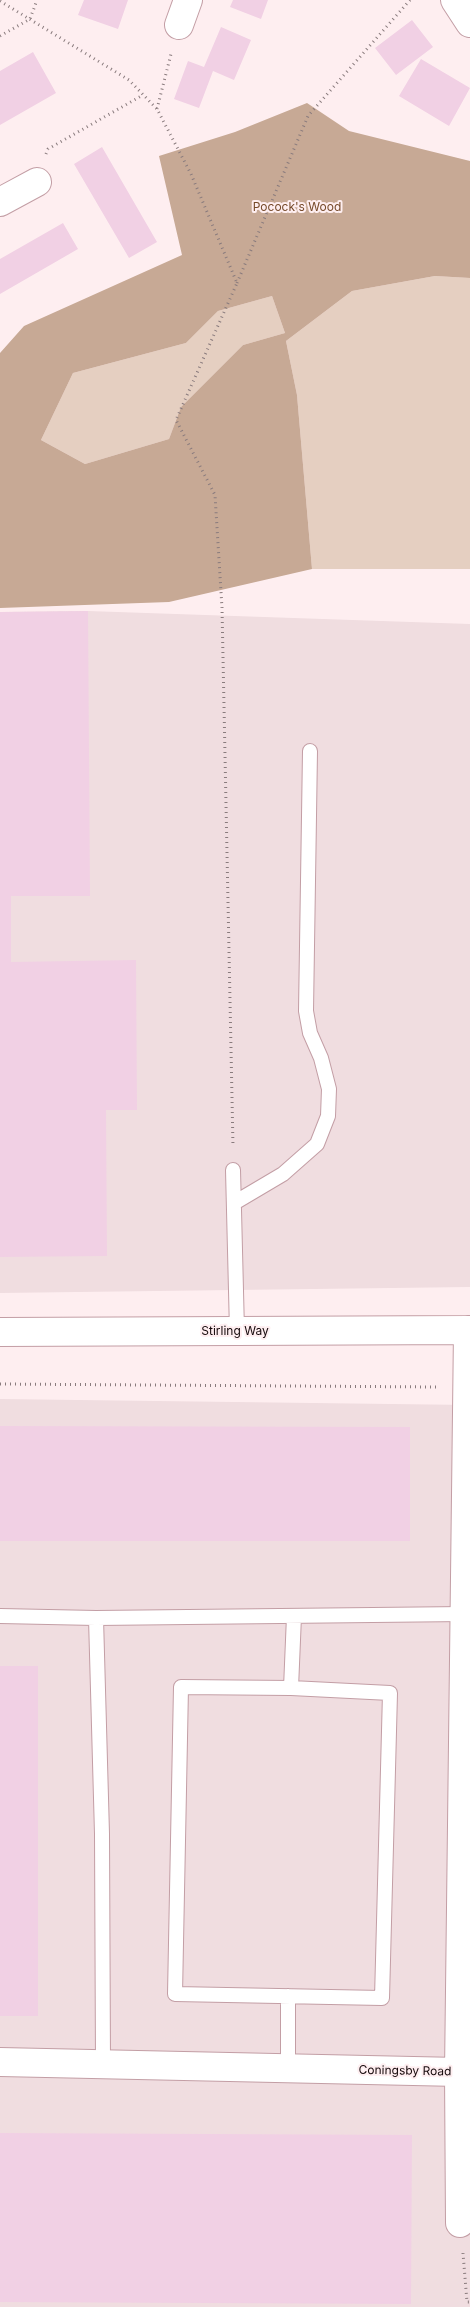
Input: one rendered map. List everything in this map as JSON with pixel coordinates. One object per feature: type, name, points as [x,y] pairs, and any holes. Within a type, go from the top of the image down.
[{"type":"street","points":[[455,0],[470,23]]},
{"type":"street","points":[[0,202],[37,182]]},
{"type":"street","name":"Stirling Way","points":[[0,1332],[469,1330]]},
{"type":"street","name":"Coningsby Road","points":[[0,2062],[459,2072],[466,1418],[469,1388],[469,1330]]},
{"type":"street","points":[[459,2072],[460,2223]]},
{"type":"lane","points":[[234,1203],[283,1174],[317,1144],[328,1116],[329,1089],[321,1058],[310,1032],[306,1011],[310,751]]},
{"type":"lane","points":[[233,1170],[237,1330]]},
{"type":"lane","points":[[0,1616],[96,1618],[465,1614]]},
{"type":"lane","points":[[291,1688],[294,1616]]},
{"type":"lane","points":[[96,1618],[102,1834],[103,2064]]},
{"type":"lane","points":[[181,1688],[291,1688],[390,1692],[382,1998],[175,1994],[181,1688]]},
{"type":"lane","points":[[288,1996],[288,2068]]},
{"type":"path","points":[[0,36],[30,20],[37,0]]},
{"type":"path","points":[[233,1170],[222,608],[215,496],[176,420],[308,116],[410,0]]},
{"type":"path","points":[[0,1],[129,80],[157,109],[192,174],[237,283]]},
{"type":"path","points":[[157,109],[183,12]]},
{"type":"path","points":[[37,182],[48,149],[143,95]]},
{"type":"path","points":[[0,1384],[469,1388]]},
{"type":"path","points":[[460,2223],[467,2302],[470,2302]]},
{"type":"shaded area","points":[[435,276],[470,278],[470,569],[312,569],[297,395],[286,341],[352,291]]},
{"type":"shaded area","points":[[272,296],[285,333],[243,345],[181,407],[169,439],[85,464],[41,440],[73,373],[186,343],[218,311]]},
{"type":"shaded area","points":[[88,611],[470,624],[470,1287],[0,1293],[0,612]]},
{"type":"shaded area","points":[[0,1399],[470,1405],[470,2307],[0,2307]]},
{"type":"green space","name":"Pocock's Wood","points":[[307,103],[349,131],[470,161],[470,278],[435,276],[352,291],[286,341],[297,395],[312,569],[169,602],[0,608],[0,353],[24,326],[182,255],[159,156],[235,132]],"holes":[[[272,296],[285,333],[243,345],[181,407],[169,439],[85,464],[41,440],[73,373],[186,343],[218,311]]]},
{"type":"building","points":[[84,0],[128,0],[118,29],[78,15]]},
{"type":"building","points":[[233,0],[268,0],[261,19],[230,7]]},
{"type":"building","points":[[412,20],[433,47],[396,75],[375,48]]},
{"type":"building","points":[[221,27],[251,40],[234,80],[213,71],[199,108],[174,99],[188,61],[204,67]]},
{"type":"building","points":[[33,52],[56,93],[0,125],[0,71]]},
{"type":"building","points":[[421,59],[470,88],[449,126],[399,96]]},
{"type":"building","points":[[102,147],[157,242],[129,258],[74,164]]},
{"type":"building","points":[[63,223],[78,249],[0,294],[0,259]]},
{"type":"building","points":[[88,611],[90,896],[11,896],[11,962],[136,960],[137,1110],[106,1110],[107,1256],[0,1257],[0,612]]},
{"type":"building","points":[[0,1426],[410,1427],[410,1541],[0,1541]]},
{"type":"building","points":[[0,1666],[38,1666],[38,2016],[0,2016]]},
{"type":"building","points":[[0,2133],[412,2135],[411,2304],[0,2302]]}]
